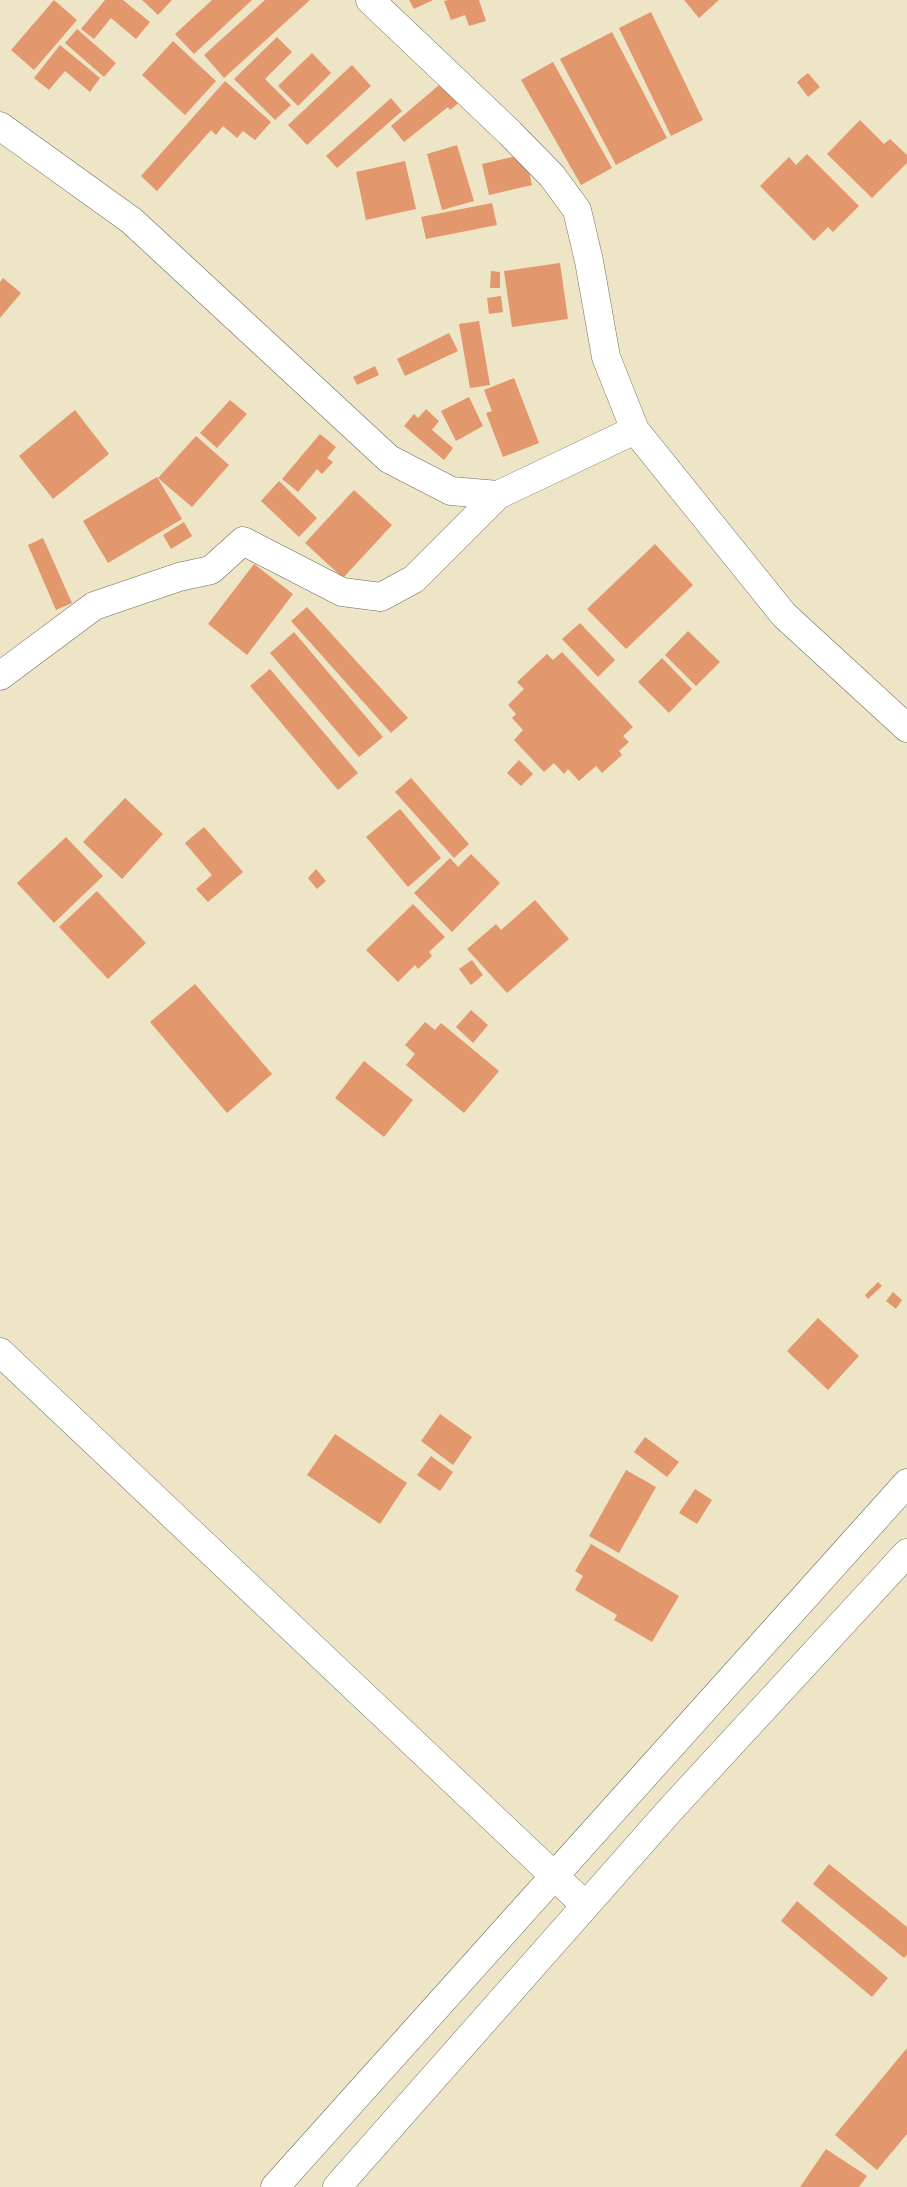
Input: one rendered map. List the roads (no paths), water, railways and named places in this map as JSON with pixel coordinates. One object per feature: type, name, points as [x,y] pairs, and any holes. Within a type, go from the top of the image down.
[{"type":"main road","points":[[370,0],[524,147],[552,176],[577,210],[589,261],[606,357],[635,430],[784,615],[907,728]]},
{"type":"main road","points":[[0,126],[132,221],[389,459],[451,491],[498,495]]},
{"type":"main road","points":[[0,676],[94,606],[178,577],[211,570],[243,542],[342,592],[381,597],[414,579],[498,495],[635,430]]},
{"type":"main road","points":[[0,1352],[585,1906]]},
{"type":"main road","points":[[275,2187],[907,1483]]},
{"type":"main road","points":[[337,2187],[585,1906],[903,1565]]}]
